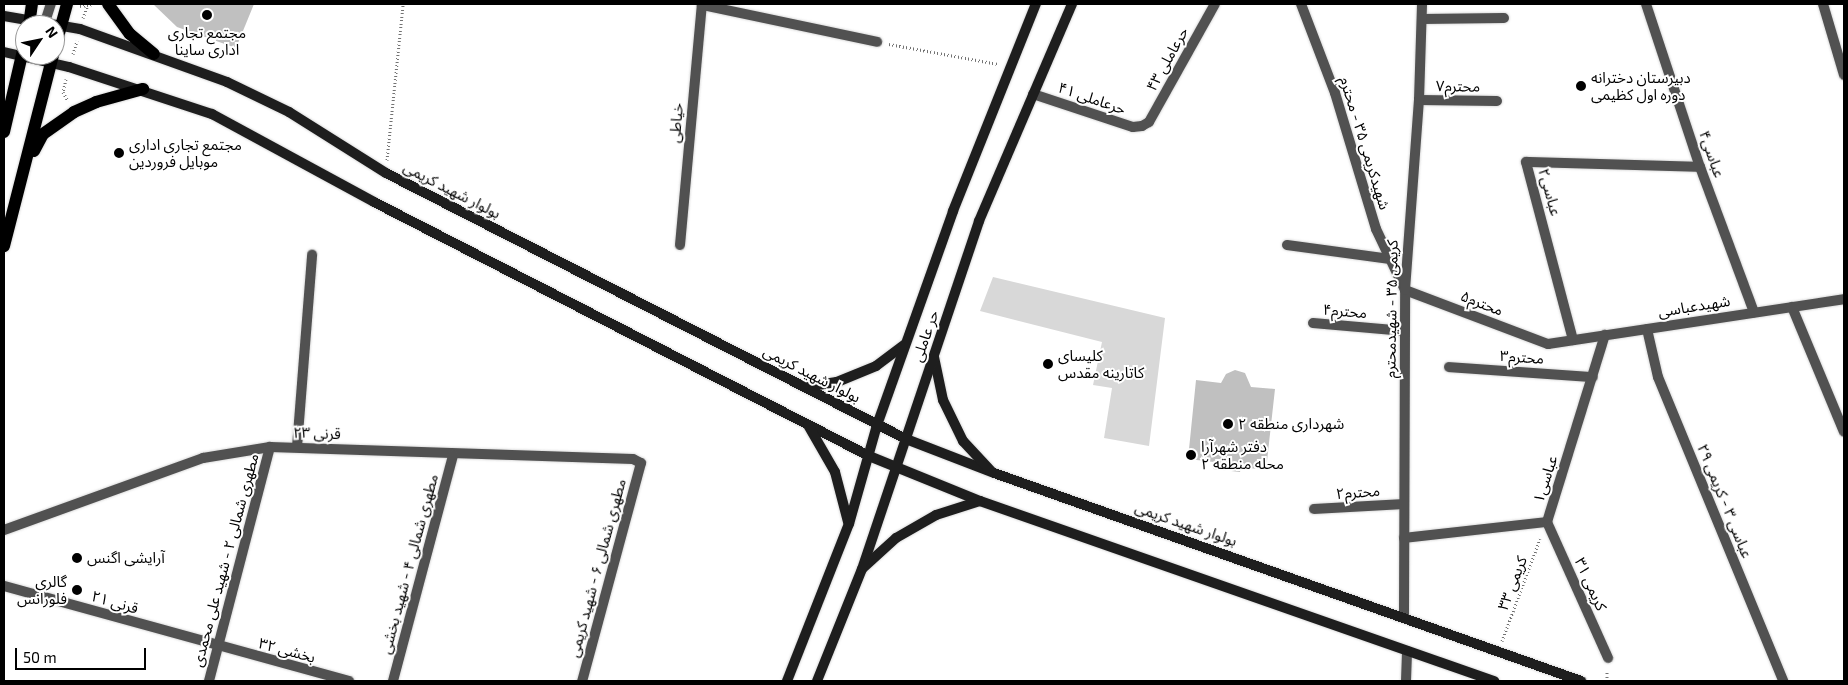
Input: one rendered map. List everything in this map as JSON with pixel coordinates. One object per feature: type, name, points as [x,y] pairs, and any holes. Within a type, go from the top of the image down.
[{"type":"main road","points":[[108,4],[130,34],[154,54]]},
{"type":"main road","name":"حر عاملی","points":[[787,681],[849,524],[877,425],[953,211],[1036,4]]},
{"type":"main road","name":"حر عاملی","points":[[817,681],[862,569],[980,221],[1072,4]]},
{"type":"main road","name":"بولوار شهید کریمی","points":[[65,26],[154,54],[227,82],[289,112],[386,173],[906,439],[994,473],[1404,616],[1581,681]]},
{"type":"main road","points":[[65,62],[212,114],[374,202],[869,456],[980,501],[1494,681]]},
{"type":"main road","points":[[4,132],[20,65]]},
{"type":"main road","points":[[4,246],[50,65]]},
{"type":"main road","points":[[25,166],[43,134],[74,112],[96,102],[143,89]]},
{"type":"main road","points":[[805,387],[837,382],[876,366],[904,345]]},
{"type":"main road","points":[[934,355],[943,400],[963,441],[994,473]]},
{"type":"main road","points":[[808,424],[835,472],[849,524]]},
{"type":"main road","points":[[862,569],[896,538],[910,529],[936,515],[980,501]]},
{"type":"street","points":[[702,4],[876,42]]},
{"type":"street","name":"خیاطی","points":[[680,245],[702,4]]},
{"type":"street","name":"حرعاملی ۴۳","points":[[1142,126],[1149,122],[1215,4]]},
{"type":"street","name":"شهیدکریمی ۳۵ - محترم","points":[[1301,4],[1335,93],[1376,229],[1405,290]]},
{"type":"street","name":"کریمی ۳۵ - شهیدمحترم","points":[[1404,616],[1405,290],[1419,100],[1422,4]]},
{"type":"street","name":"عباسی۴","points":[[1646,4],[1700,167],[1754,312]]},
{"type":"street","points":[[1823,4],[1844,74]]},
{"type":"street","points":[[1422,19],[1504,18]]},
{"type":"street","name":"حرعاملی ۴۱","points":[[1033,94],[1133,127],[1142,126]]},
{"type":"street","name":"محترم۷","points":[[1419,100],[1497,101]]},
{"type":"street","name":"عباسی۲","points":[[1574,340],[1526,162],[1700,167]]},
{"type":"street","points":[[1287,245],[1390,259]]},
{"type":"street","points":[[297,447],[312,256]]},
{"type":"street","name":"محترم۵","points":[[1405,290],[1548,344]]},
{"type":"street","name":"شهیدعباسی","points":[[1548,344],[1844,299]]},
{"type":"street","points":[[1792,307],[1844,432]]},
{"type":"street","name":"محترم۴","points":[[1313,323],[1405,331]]},
{"type":"street","name":"عباسی ۳ - کریمی ۲۹","points":[[1647,329],[1658,378],[1783,681]]},
{"type":"street","name":"عباسی۱","points":[[1404,538],[1547,522],[1594,377],[1605,335]]},
{"type":"street","name":"محترم۳","points":[[1449,367],[1594,377]]},
{"type":"street","name":"قرنی ۲۳","points":[[4,530],[203,458],[270,447],[453,455],[633,459],[641,463]]},
{"type":"street","name":"مطهری شمالی ۲ - شهید علی محمدی","points":[[208,681],[270,447]]},
{"type":"street","name":"مطهری شمالی ۴ - شهید بخشی","points":[[393,681],[453,455]]},
{"type":"street","name":"مطهری شمالی ۶ - شهید کریمی","points":[[582,681],[641,463]]},
{"type":"street","name":"محترم۲","points":[[1314,509],[1404,504]]},
{"type":"street","name":"کریمی ۳۱","points":[[1547,522],[1608,658]]},
{"type":"street","name":"قرنی ۲۱","points":[[4,586],[218,647]]},
{"type":"street","name":"بخشی ۳۲","points":[[218,647],[349,681]]},
{"type":"street","points":[[1406,681],[1407,651]]},
{"type":"path","points":[[386,173],[403,4]]},
{"type":"path","points":[[876,42],[1011,67]]},
{"type":"path","name":"کریمی ۳۳","points":[[1498,651],[1547,522]]},
{"type":"shaded area","points":[[993,277],[1165,318],[1149,446],[1104,438],[1112,388],[1093,385],[1102,342],[980,311]]},
{"type":"building","name":"مجتمع تجاری اداری ساینا","points":[[153,4],[254,4],[236,48],[177,27]]},
{"type":"building","points":[[1235,370],[1245,373],[1251,387],[1275,389],[1266,470],[1241,467],[1240,472],[1213,469],[1214,462],[1188,459],[1196,380],[1221,383],[1226,374]]},
{"type":"place","name":"مجتمع تجاری اداری ساینا","points":[[207,15]]},
{"type":"place","name":"دبیرستان دخترانه دوره اول کظیمی","points":[[1581,86]]},
{"type":"place","name":"مجتمع تجاری اداری موبایل فروردین","points":[[119,153]]},
{"type":"place","name":"کلیسای کاتارینه مقدس","points":[[1048,364]]},
{"type":"place","name":"شهرداری منطقه ۲","points":[[1228,424]]},
{"type":"place","name":"دفتر شهرآرا محله منطقه ۲","points":[[1191,455]]},
{"type":"place","name":"آرایشی اگنس","points":[[77,558]]},
{"type":"place","name":"گالری فلورانس","points":[[77,590]]}]
